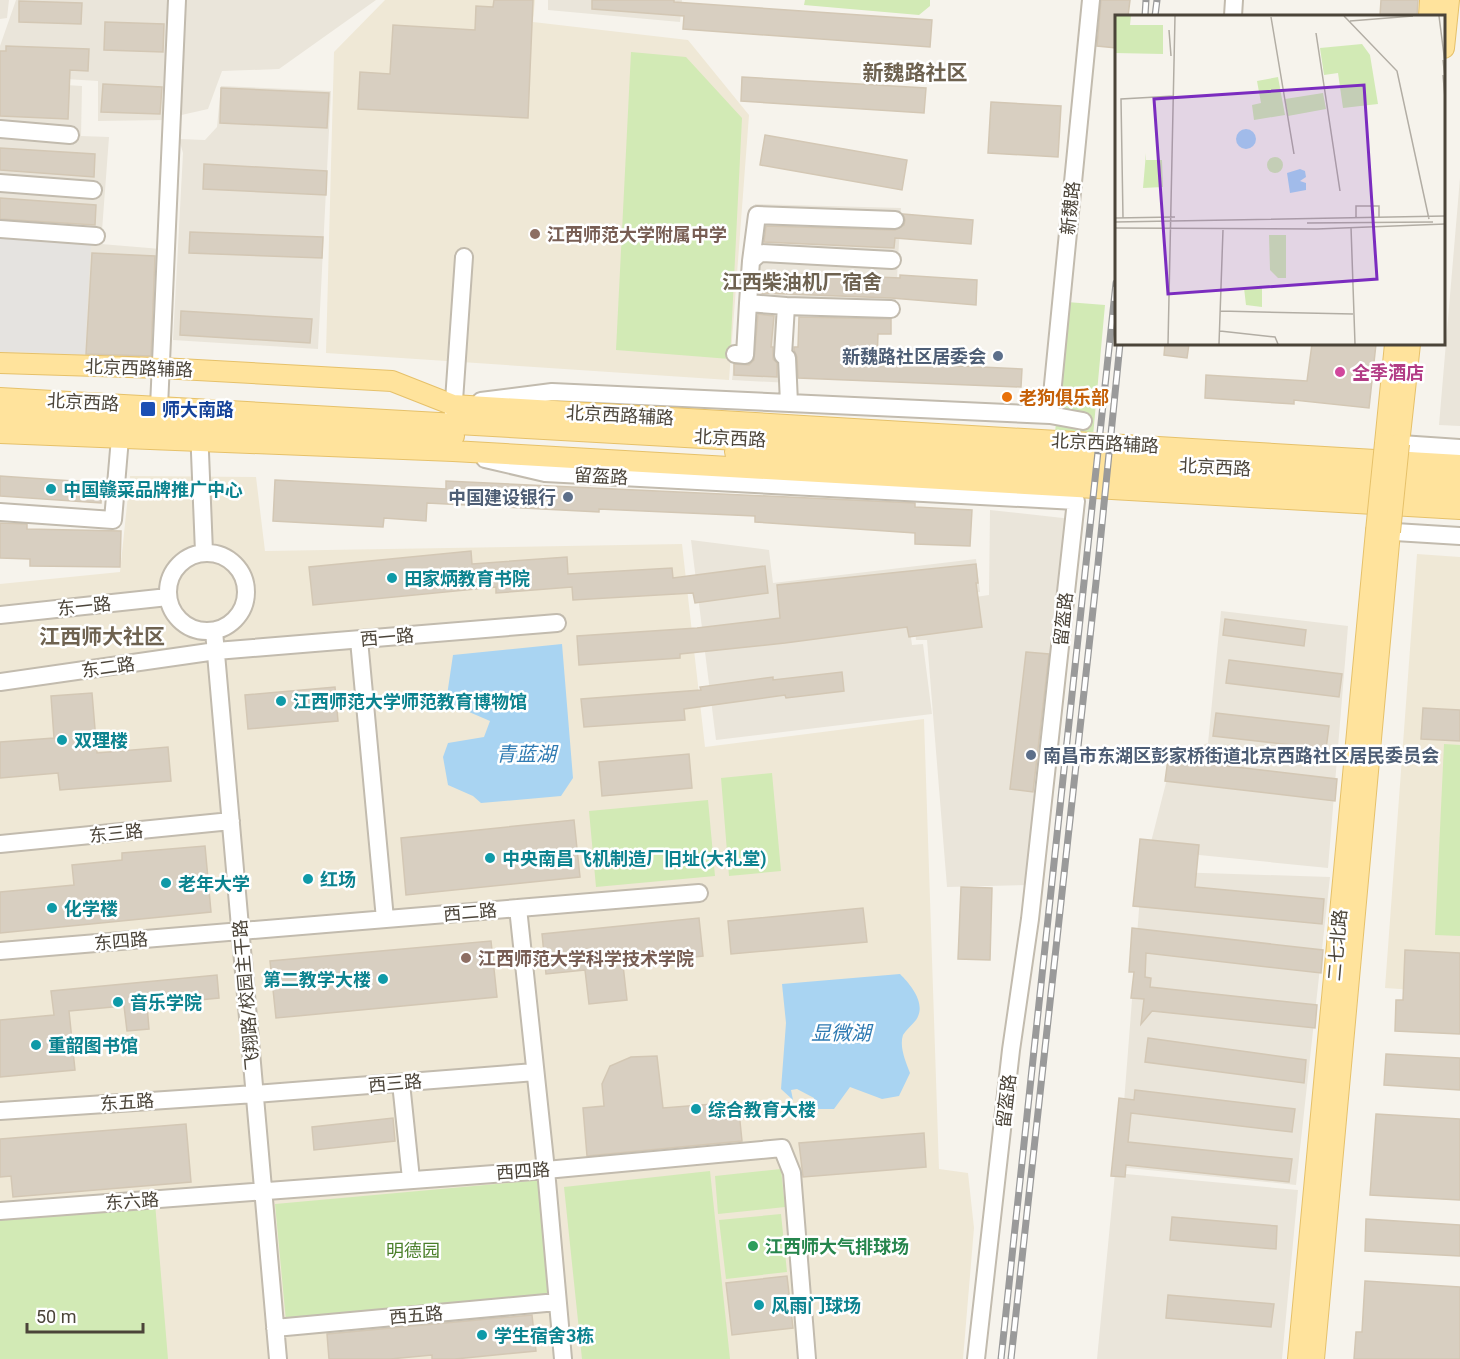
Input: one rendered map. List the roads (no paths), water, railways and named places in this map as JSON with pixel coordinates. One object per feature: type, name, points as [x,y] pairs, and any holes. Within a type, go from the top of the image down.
[{"type":"main road","points":[[1429,15],[1430,0]]},
{"type":"main road","points":[[1445,32],[1449,0]]},
{"type":"main road","points":[[1383,531],[1392,443],[1395,345]]},
{"type":"main road","points":[[1392,443],[1410,345]]},
{"type":"main road","name":"北京西路辅路","points":[[0,363],[161,368],[392,381],[453,413],[1460,465]]},
{"type":"main road","name":"北京西路","points":[[0,398],[159,407],[453,413],[1460,481]]},
{"type":"main road","name":"北京西路","points":[[0,415],[200,433],[453,436],[1460,495]]},
{"type":"main road","points":[[0,433],[120,438],[200,433],[453,452],[1460,509]]},
{"type":"main road","name":"二七北路","points":[[1298,1359],[1383,531]]},
{"type":"main road","name":"二七北路","points":[[1314,1359],[1383,531]]},
{"type":"street","points":[[159,407],[177,0]]},
{"type":"street","name":"新魏路","points":[[1050,415],[1091,0]]},
{"type":"street","points":[[1233,15],[1234,0]]},
{"type":"street","points":[[0,129],[70,135]]},
{"type":"street","points":[[0,183],[93,190]]},
{"type":"street","points":[[735,354],[745,355],[751,261],[757,215],[896,220]]},
{"type":"street","points":[[0,229],[96,236]]},
{"type":"street","points":[[751,261],[760,253],[892,260]]},
{"type":"street","points":[[464,257],[453,413],[552,392],[1050,415],[1083,421]]},
{"type":"street","points":[[748,303],[891,309]]},
{"type":"street","points":[[786,306],[783,355],[788,358],[789,403]]},
{"type":"street","points":[[200,433],[204,552]]},
{"type":"street","points":[[0,512],[113,519],[120,438]]},
{"type":"street","points":[[1392,443],[1460,447]]},
{"type":"street","name":"留盔路","points":[[453,452],[545,473],[1076,501],[1030,919],[1011,1050],[976,1359]]},
{"type":"street","points":[[1383,531],[1460,536]]},
{"type":"street","points":[[204,552],[218,553],[230,559],[243,574],[247,593],[244,606],[237,618],[227,626],[214,631],[201,631],[184,623],[172,609],[168,597],[168,584],[173,572],[181,562],[192,555],[204,552]]},
{"type":"street","name":"东一路","points":[[0,615],[168,597]]},
{"type":"street","name":"西一路","points":[[216,651],[557,623]]},
{"type":"street","name":"飞翔路/校园主干路","points":[[214,631],[278,1359]]},
{"type":"street","points":[[359,640],[385,919]]},
{"type":"street","name":"东二路","points":[[0,682],[216,651]]},
{"type":"street","name":"东三路","points":[[0,844],[231,821]]},
{"type":"street","name":"西二路","points":[[241,931],[699,893]]},
{"type":"street","points":[[518,908],[546,1170],[563,1359]]},
{"type":"street","name":"东四路","points":[[0,951],[241,931]]},
{"type":"street","name":"西三路","points":[[255,1094],[535,1072]]},
{"type":"street","points":[[401,1083],[411,1179]]},
{"type":"street","name":"东五路","points":[[0,1111],[255,1094]]},
{"type":"street","name":"西四路","points":[[264,1191],[546,1170],[782,1148],[792,1173],[807,1359]]},
{"type":"street","name":"东六路","points":[[0,1211],[264,1191]]},
{"type":"street","name":"西五路","points":[[275,1328],[557,1302]]},
{"type":"water","name":"青蓝湖","points":[[562,644],[573,778],[561,796],[481,803],[473,796],[448,785],[443,757],[448,743],[484,737],[490,721],[446,702],[453,655]]},
{"type":"water","name":"显微湖","points":[[900,974],[913,989],[920,1008],[916,1020],[903,1035],[902,1049],[910,1073],[899,1096],[882,1099],[850,1087],[834,1109],[815,1109],[814,1098],[797,1089],[791,1090],[793,1100],[781,1089],[786,1023],[782,984]]},
{"type":"railway","points":[[1145,15],[1146,0]]},
{"type":"railway","points":[[1155,15],[1157,0]]},
{"type":"railway","points":[[1001,1359],[1115,292]]},
{"type":"railway","points":[[1011,1359],[1120,345]]},
{"type":"place","name":"江西师范大学附属中学","points":[[535,234]]},
{"type":"place","name":"新魏路社区居委会","points":[[998,356]]},
{"type":"place","name":"全季酒店","points":[[1340,372]]},
{"type":"place","name":"老狗俱乐部","points":[[1007,397]]},
{"type":"place","name":"师大南路","points":[[148,409]]},
{"type":"place","name":"中国赣菜品牌推广中心","points":[[51,489]]},
{"type":"place","name":"中国建设银行","points":[[568,497]]},
{"type":"place","name":"田家炳教育书院","points":[[392,578]]},
{"type":"place","name":"江西师范大学师范教育博物馆","points":[[281,701]]},
{"type":"place","name":"双理楼","points":[[62,740]]},
{"type":"place","name":"南昌市东湖区彭家桥街道北京西路社区居民委员会","points":[[1031,755]]},
{"type":"place","name":"中央南昌飞机制造厂旧址(大礼堂)","points":[[490,858]]},
{"type":"place","name":"红场","points":[[308,879]]},
{"type":"place","name":"老年大学","points":[[166,883]]},
{"type":"place","name":"化学楼","points":[[52,908]]},
{"type":"place","name":"江西师范大学科学技术学院","points":[[466,958]]},
{"type":"place","name":"第二教学大楼","points":[[383,979]]},
{"type":"place","name":"音乐学院","points":[[118,1002]]},
{"type":"place","name":"重韶图书馆","points":[[36,1045]]},
{"type":"place","name":"综合教育大楼","points":[[696,1109]]},
{"type":"place","name":"江西师大气排球场","points":[[753,1246]]},
{"type":"place","name":"风雨门球场","points":[[759,1305]]},
{"type":"place","name":"学生宿舍3栋","points":[[482,1335]]},
{"type":"district","name":"新魏路社区","points":[[915,73]]},
{"type":"district","name":"江西柴油机厂宿舍","points":[[802,282]]},
{"type":"district","name":"江西师大社区","points":[[102,637]]},
{"type":"park label","name":"明德园","points":[[413,1250]]}]
